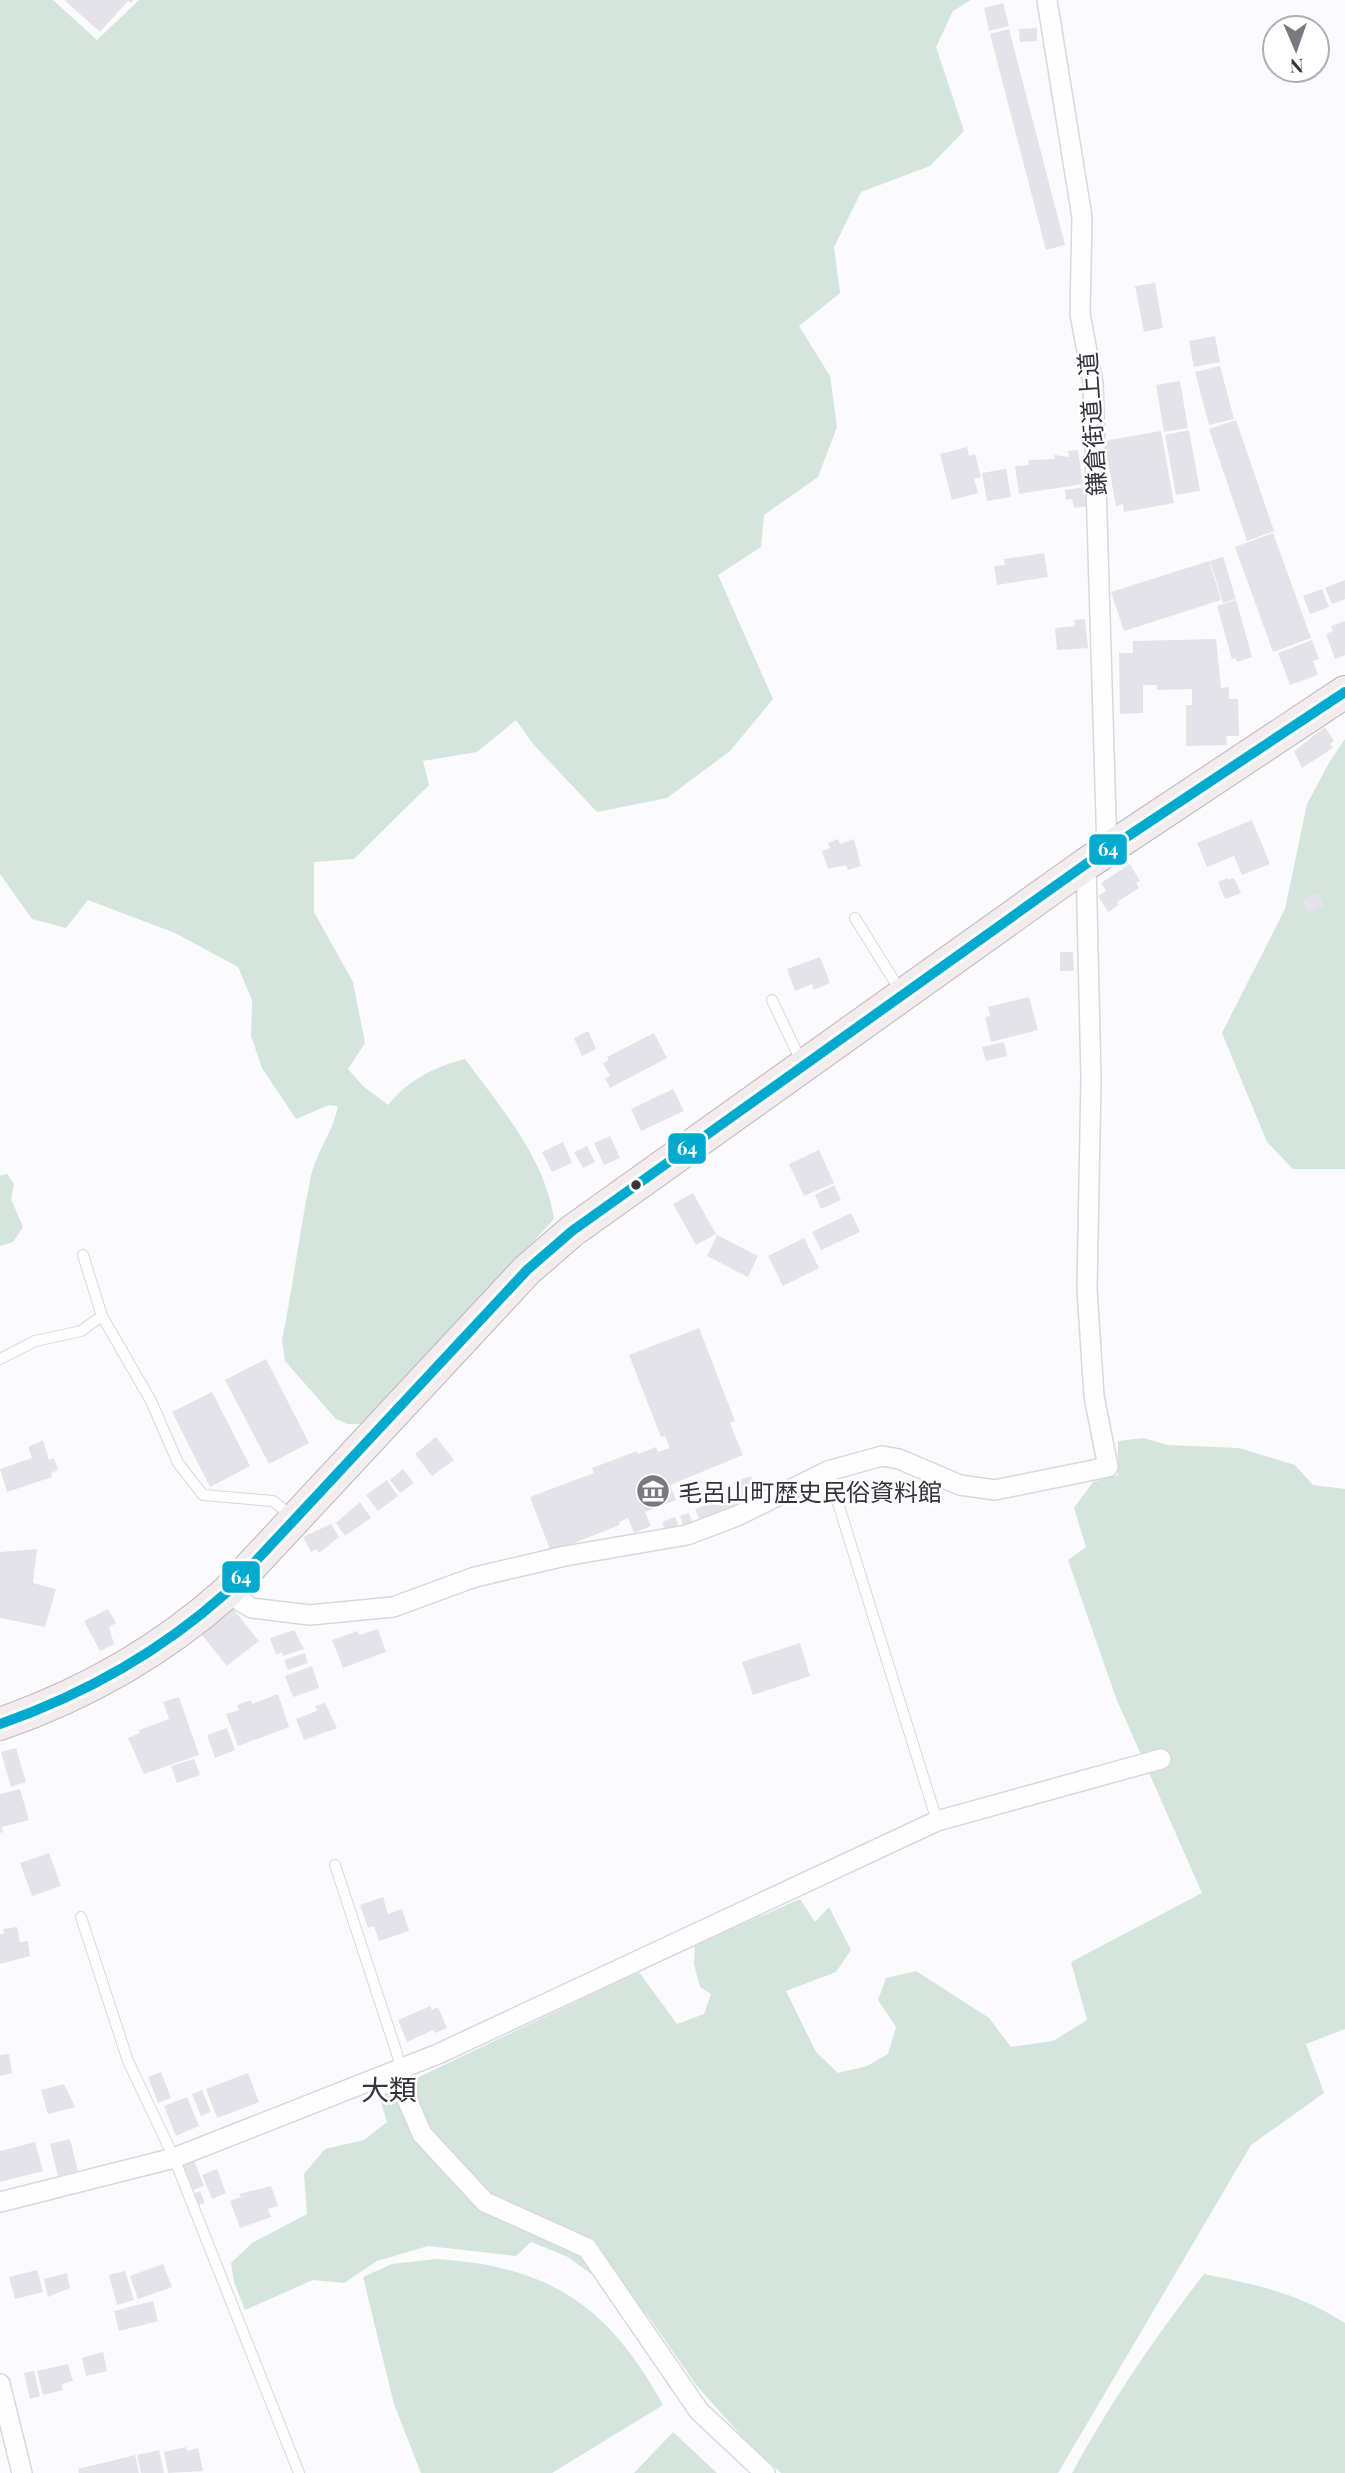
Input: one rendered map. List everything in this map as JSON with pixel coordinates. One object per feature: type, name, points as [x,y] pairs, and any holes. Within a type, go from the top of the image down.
[{"type":"main road","points":[[0,1724],[82,1689],[148,1653],[196,1619],[226,1593],[527,1270],[572,1231],[1097,858],[1345,692]]},
{"type":"street","name":"鎌倉街道上道","points":[[828,1471],[882,1456],[899,1459],[960,1485],[995,1490],[1108,1467],[1094,1396],[1087,1289],[1097,858],[1093,383],[1080,313],[1082,217],[1047,0]]},
{"type":"street","points":[[226,1593],[253,1608],[310,1615],[393,1607],[475,1577],[565,1556],[687,1535],[737,1516],[828,1471]]},
{"type":"street","points":[[0,2202],[174,2158],[398,2070],[937,1821],[1161,1759]]},
{"type":"street","points":[[398,2070],[422,2134],[485,2202],[587,2248],[699,2411],[765,2473]]},
{"type":"street","points":[[0,2384],[22,2473]]},
{"type":"lane","points":[[855,918],[903,995]]},
{"type":"lane","points":[[772,1000],[803,1065]]},
{"type":"lane","points":[[83,1255],[102,1316],[151,1401],[178,1463],[203,1495],[273,1501],[295,1519]]},
{"type":"lane","points":[[0,1359],[35,1341],[81,1331],[102,1316]]},
{"type":"lane","points":[[828,1471],[937,1821]]},
{"type":"lane","points":[[335,1865],[398,2070]]},
{"type":"lane","points":[[81,1917],[128,2061],[174,2158],[299,2473]]},
{"type":"shaded area","points":[[0,0],[53,0],[97,40],[139,0],[971,0],[953,11],[936,47],[964,131],[930,166],[861,192],[834,247],[840,293],[799,326],[830,376],[837,427],[818,477],[764,515],[761,547],[718,575],[773,699],[730,751],[667,798],[597,812],[533,744],[516,720],[477,752],[423,761],[429,785],[354,859],[314,862],[314,912],[353,982],[365,1043],[348,1069],[363,1086],[388,1105],[422,1076],[465,1059],[520,1134],[541,1175],[554,1219],[366,1424],[348,1424],[336,1419],[285,1361],[282,1340],[310,1181],[338,1106],[329,1105],[296,1119],[262,1068],[251,1036],[252,1000],[238,967],[175,933],[88,900],[66,928],[32,919],[0,874]]},
{"type":"shaded area","points":[[1345,739],[1345,1169],[1293,1169],[1267,1142],[1222,1033],[1285,909],[1307,804]]},
{"type":"shaded area","points":[[7,1174],[14,1184],[11,1199],[23,1227],[13,1242],[0,1246],[0,1176]]},
{"type":"shaded area","points":[[1143,1438],[1168,1445],[1239,1448],[1295,1465],[1313,1485],[1345,1489],[1345,2029],[1306,2044],[1324,2093],[1251,2145],[1058,2473],[781,2473],[747,2442],[697,2386],[648,2316],[568,2257],[531,2242],[516,2256],[428,2246],[377,2261],[344,2283],[313,2280],[245,2310],[234,2282],[231,2263],[252,2243],[307,2214],[304,2174],[325,2149],[364,2140],[387,2122],[379,2096],[639,1972],[677,2024],[704,2014],[711,1994],[700,1987],[694,1964],[695,1945],[800,1899],[815,1922],[829,1907],[851,1950],[836,1972],[786,1991],[816,2052],[838,2073],[867,2066],[888,2054],[896,2027],[878,2000],[886,1978],[916,1971],[989,2018],[1011,2047],[1053,2041],[1087,2020],[1071,1962],[1202,1893],[1116,1698],[1068,1560],[1086,1547],[1074,1508],[1093,1482],[1118,1475],[1118,1441]]},
{"type":"shaded area","points":[[436,2259],[476,2263],[512,2271],[544,2282],[572,2298],[598,2317],[621,2341],[663,2405],[552,2473],[421,2473],[394,2404],[363,2277],[392,2264]]},
{"type":"shaded area","points":[[1204,2274],[1260,2286],[1294,2297],[1345,2323],[1345,2473],[1072,2473],[1134,2371]]},
{"type":"shaded area","points":[[673,2432],[717,2473],[634,2473]]},
{"type":"building","points":[[64,0],[133,0],[131,3],[128,1],[100,32]]},
{"type":"building","points":[[1003,3],[1009,26],[989,31],[984,8]]},
{"type":"building","points":[[1037,28],[1037,41],[1020,42],[1019,29]]},
{"type":"building","points":[[1009,29],[1065,245],[1046,250],[990,34]]},
{"type":"building","points":[[1155,283],[1163,328],[1144,332],[1135,286]]},
{"type":"building","points":[[1215,336],[1220,362],[1194,367],[1189,341]]},
{"type":"building","points":[[1220,366],[1234,419],[1209,425],[1195,372]]},
{"type":"building","points":[[1180,381],[1188,428],[1164,432],[1156,385]]},
{"type":"building","points":[[1236,420],[1274,531],[1247,541],[1209,429]]},
{"type":"building","points":[[1189,430],[1200,491],[1176,495],[1165,435]]},
{"type":"building","points":[[1161,431],[1174,503],[1124,512],[1123,504],[1116,506],[1104,441]]},
{"type":"building","points":[[967,447],[969,456],[975,454],[981,477],[974,479],[978,493],[952,500],[940,454]]},
{"type":"building","points":[[1078,450],[1083,484],[1019,494],[1015,466],[1029,465],[1028,460],[1055,459],[1054,455],[1069,457],[1068,451]]},
{"type":"building","points":[[1006,469],[1011,497],[987,501],[982,473]]},
{"type":"building","points":[[1087,487],[1090,506],[1074,508],[1072,499],[1066,500],[1065,490]]},
{"type":"building","points":[[1273,533],[1311,638],[1273,652],[1235,547]]},
{"type":"building","points":[[1044,553],[1048,577],[997,585],[994,566],[1005,565],[1004,559]]},
{"type":"building","points":[[1223,557],[1236,599],[1223,603],[1210,561]]},
{"type":"building","points":[[1209,561],[1221,600],[1124,631],[1111,592]]},
{"type":"building","points":[[1345,580],[1345,599],[1332,604],[1325,588]]},
{"type":"building","points":[[1322,589],[1329,607],[1310,614],[1303,596]]},
{"type":"building","points":[[1236,600],[1252,657],[1237,662],[1236,658],[1232,659],[1217,606]]},
{"type":"building","points":[[1085,619],[1088,648],[1057,650],[1055,628],[1075,626],[1074,620]]},
{"type":"building","points":[[1345,621],[1345,655],[1335,659],[1326,634],[1333,631],[1331,626]]},
{"type":"building","points":[[1216,639],[1221,688],[1229,687],[1229,699],[1238,699],[1239,736],[1226,736],[1227,745],[1186,746],[1186,705],[1192,705],[1192,689],[1157,690],[1157,685],[1143,685],[1143,713],[1120,714],[1119,653],[1133,653],[1133,641]]},
{"type":"building","points":[[1312,640],[1319,659],[1313,661],[1318,675],[1290,685],[1278,653]]},
{"type":"building","points":[[1325,727],[1334,741],[1330,744],[1333,748],[1302,768],[1294,751]]},
{"type":"building","points":[[1252,820],[1270,864],[1242,875],[1234,856],[1207,867],[1197,843]]},
{"type":"building","points":[[838,839],[840,844],[854,839],[861,866],[848,870],[846,865],[828,869],[822,851],[830,848],[828,843]]},
{"type":"building","points":[[1130,864],[1140,881],[1136,883],[1139,888],[1117,902],[1119,905],[1108,912],[1098,896],[1106,891],[1101,883]]},
{"type":"building","points":[[1234,878],[1241,893],[1225,899],[1218,882]]},
{"type":"building","points":[[1318,893],[1324,906],[1308,913],[1302,900]]},
{"type":"building","points":[[1060,952],[1073,952],[1074,971],[1060,971]]},
{"type":"building","points":[[820,957],[830,983],[814,990],[812,984],[795,991],[787,969]]},
{"type":"building","points":[[1029,997],[1038,1030],[991,1042],[985,1017],[990,1016],[988,1007]]},
{"type":"building","points":[[588,1031],[596,1049],[582,1056],[574,1038]]},
{"type":"building","points":[[654,1033],[667,1058],[610,1088],[605,1078],[610,1076],[603,1063],[609,1060],[607,1057]]},
{"type":"building","points":[[1004,1042],[1007,1056],[986,1061],[982,1047]]},
{"type":"building","points":[[673,1089],[684,1111],[641,1131],[631,1109]]},
{"type":"building","points":[[610,1136],[620,1158],[604,1165],[594,1143]]},
{"type":"building","points":[[563,1142],[572,1163],[552,1172],[542,1152]]},
{"type":"building","points":[[587,1146],[595,1162],[583,1168],[574,1152]]},
{"type":"building","points":[[819,1150],[834,1183],[804,1196],[789,1164]]},
{"type":"building","points":[[834,1185],[841,1200],[821,1209],[815,1195]]},
{"type":"building","points":[[693,1193],[716,1234],[696,1245],[673,1204]]},
{"type":"building","points":[[851,1213],[860,1232],[821,1250],[812,1232]]},
{"type":"building","points":[[717,1235],[758,1256],[748,1277],[707,1256]]},
{"type":"building","points":[[804,1238],[819,1268],[783,1286],[768,1256]]},
{"type":"building","points":[[699,1328],[735,1421],[730,1423],[743,1455],[670,1485],[676,1500],[645,1512],[651,1526],[634,1533],[628,1518],[619,1522],[620,1525],[551,1552],[530,1497],[594,1473],[592,1468],[637,1451],[638,1454],[656,1447],[658,1452],[670,1448],[665,1436],[661,1437],[629,1355]]},
{"type":"building","points":[[266,1359],[309,1443],[269,1464],[225,1380]]},
{"type":"building","points":[[212,1392],[250,1466],[210,1487],[172,1412]]},
{"type":"building","points":[[436,1437],[454,1460],[432,1476],[415,1454]]},
{"type":"building","points":[[43,1440],[49,1460],[54,1458],[58,1470],[51,1473],[52,1477],[7,1492],[0,1469],[32,1458],[28,1447]]},
{"type":"building","points":[[403,1469],[414,1483],[400,1493],[390,1480]]},
{"type":"building","points":[[751,1476],[760,1499],[742,1505],[733,1482]]},
{"type":"building","points":[[387,1480],[398,1496],[378,1511],[366,1495]]},
{"type":"building","points":[[732,1495],[737,1509],[701,1523],[695,1509]]},
{"type":"building","points":[[360,1502],[371,1518],[345,1536],[336,1523]]},
{"type":"building","points":[[689,1513],[692,1522],[683,1525],[680,1516]]},
{"type":"building","points":[[675,1517],[678,1525],[665,1530],[662,1522]]},
{"type":"building","points":[[331,1524],[339,1537],[319,1553],[317,1549],[311,1552],[303,1537]]},
{"type":"building","points":[[37,1549],[33,1583],[56,1589],[45,1627],[0,1618],[0,1552]]},
{"type":"building","points":[[108,1609],[116,1623],[109,1627],[114,1644],[100,1651],[84,1621]]},
{"type":"building","points":[[233,1609],[259,1641],[227,1666],[201,1634]]},
{"type":"building","points":[[378,1629],[386,1652],[343,1668],[332,1640],[358,1631],[359,1635]]},
{"type":"building","points":[[294,1630],[304,1649],[283,1656],[282,1652],[276,1655],[270,1638]]},
{"type":"building","points":[[800,1643],[810,1676],[753,1695],[742,1662]]},
{"type":"building","points":[[305,1653],[308,1663],[288,1670],[284,1660]]},
{"type":"building","points":[[312,1666],[319,1688],[293,1697],[285,1676]]},
{"type":"building","points":[[278,1694],[289,1727],[238,1746],[226,1714],[239,1710],[237,1705],[251,1700],[252,1704]]},
{"type":"building","points":[[179,1697],[199,1755],[144,1774],[128,1738],[140,1733],[139,1730],[169,1719],[163,1702]]},
{"type":"building","points":[[325,1703],[337,1728],[304,1740],[296,1719],[317,1711],[315,1706]]},
{"type":"building","points":[[227,1728],[235,1750],[215,1758],[207,1735]]},
{"type":"building","points":[[16,1748],[26,1782],[11,1787],[1,1752]]},
{"type":"building","points":[[194,1759],[200,1775],[177,1783],[171,1766]]},
{"type":"building","points":[[20,1789],[29,1820],[2,1827],[3,1832],[0,1833],[0,1794]]},
{"type":"building","points":[[49,1853],[61,1886],[32,1896],[20,1863]]},
{"type":"building","points":[[383,1897],[388,1914],[402,1909],[409,1931],[379,1941],[374,1926],[368,1928],[360,1905]]},
{"type":"building","points":[[17,1927],[20,1942],[28,1941],[30,1956],[0,1964],[0,1934],[4,1934],[3,1929]]},
{"type":"building","points":[[430,2006],[432,2010],[438,2007],[447,2028],[435,2033],[433,2030],[407,2042],[398,2020]]},
{"type":"building","points":[[9,2054],[12,2073],[0,2076],[0,2055]]},
{"type":"building","points":[[161,2072],[171,2098],[158,2103],[148,2077]]},
{"type":"building","points":[[248,2073],[259,2102],[217,2118],[206,2089]]},
{"type":"building","points":[[64,2084],[75,2107],[48,2114],[41,2090]]},
{"type":"building","points":[[202,2090],[211,2112],[201,2116],[192,2094]]},
{"type":"building","points":[[187,2097],[199,2126],[176,2136],[164,2106]]},
{"type":"building","points":[[70,2139],[78,2171],[58,2176],[50,2144]]},
{"type":"building","points":[[35,2142],[43,2171],[0,2182],[0,2151]]},
{"type":"building","points":[[193,2158],[204,2186],[191,2191],[181,2162]]},
{"type":"building","points":[[217,2169],[226,2193],[212,2199],[202,2175]]},
{"type":"building","points":[[271,2186],[278,2206],[268,2209],[271,2217],[240,2228],[230,2201],[241,2197],[239,2194]]},
{"type":"building","points":[[200,2191],[205,2203],[197,2206],[192,2194]]},
{"type":"building","points":[[163,2264],[172,2287],[138,2299],[130,2276]]},
{"type":"building","points":[[37,2270],[43,2292],[15,2299],[9,2277]]},
{"type":"building","points":[[125,2271],[134,2300],[117,2305],[109,2275]]},
{"type":"building","points":[[67,2273],[70,2288],[48,2297],[44,2279]]},
{"type":"building","points":[[153,2301],[158,2321],[119,2331],[114,2311]]},
{"type":"building","points":[[103,2352],[107,2371],[86,2376],[82,2358]]},
{"type":"building","points":[[68,2364],[73,2381],[62,2384],[63,2390],[43,2395],[37,2371]]},
{"type":"building","points":[[34,2371],[40,2396],[30,2399],[24,2373]]},
{"type":"building","points":[[186,2447],[187,2451],[198,2448],[203,2471],[168,2473],[164,2452]]},
{"type":"building","points":[[159,2450],[164,2473],[141,2473],[137,2455]]},
{"type":"building","points":[[135,2455],[139,2473],[79,2473],[78,2469]]},
{"type":"transit line","name":"64","points":[[0,1724],[61,1699],[120,1669],[175,1634],[226,1593],[527,1270],[572,1231],[1086,864],[1345,692]]},
{"type":"place","name":"毛呂山町歴史民俗資料館","points":[[653,1491]]},
{"type":"district","name":"大類","points":[[389,2088]]}]
